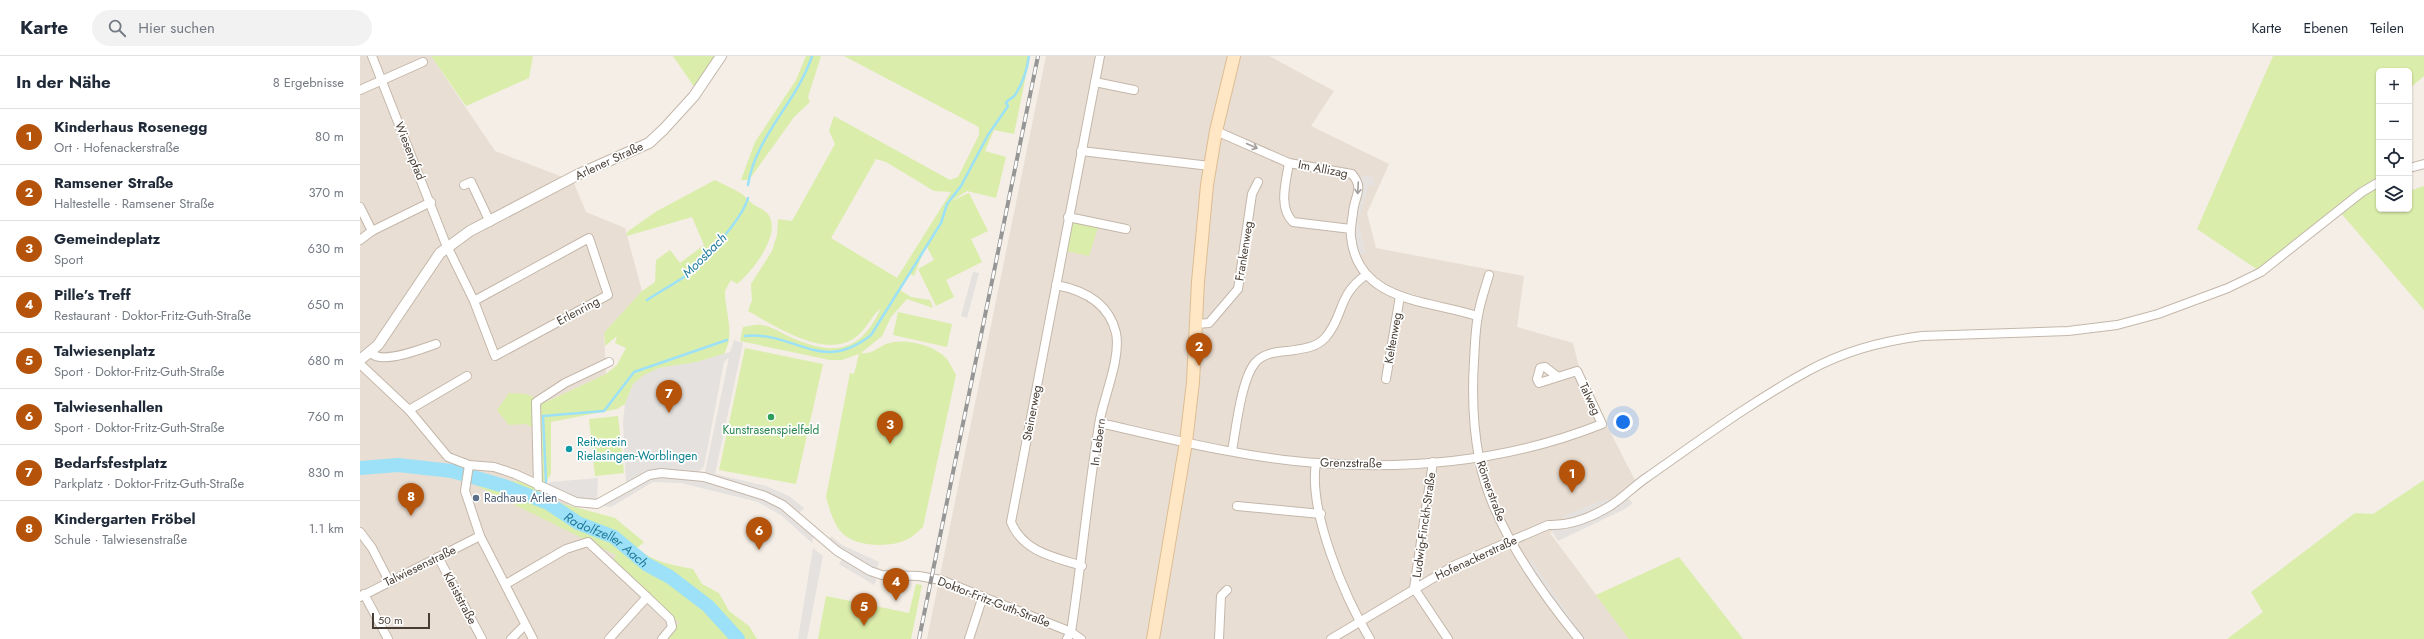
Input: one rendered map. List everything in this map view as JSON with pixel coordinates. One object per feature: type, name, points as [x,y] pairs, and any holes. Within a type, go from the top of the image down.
[{"type":"main road","points":[[1153,639],[1186,442],[1193,382],[1198,282],[1210,166],[1216,131],[1234,56]]},
{"type":"street","name":"Wiesenpfad","points":[[372,56],[448,246]]},
{"type":"street","name":"Arlener Straße","points":[[360,360],[371,353],[440,253],[448,246],[470,231],[490,222],[577,175],[649,143],[694,96],[721,56]]},
{"type":"street","name":"Steinerweg","points":[[1082,566],[1045,555],[1025,544],[1016,535],[1011,522],[1068,217],[1100,56]]},
{"type":"street","points":[[360,90],[423,62]]},
{"type":"street","points":[[1095,82],[1134,90]]},
{"type":"street","name":"Im Allizag","points":[[1216,131],[1289,163],[1352,174],[1358,181],[1359,191],[1353,209],[1351,233],[1356,257],[1370,280],[1383,289],[1400,296],[1477,316]]},
{"type":"street","points":[[1081,151],[1210,166]]},
{"type":"street","points":[[1289,163],[1284,195],[1287,216],[1293,222],[1351,233]]},
{"type":"street","points":[[2412,167],[2424,164]]},
{"type":"street","points":[[464,185],[471,182],[490,222]]},
{"type":"street","name":"Frankenweg","points":[[1196,324],[1209,323],[1238,289],[1252,194],[1258,182]]},
{"type":"street","name":"Hofenackerstraße","points":[[1331,639],[1414,588],[1455,565],[1510,540],[1548,525],[1562,526],[1609,507],[1626,493],[1772,393],[1826,362],[1865,346],[1898,339],[1922,336],[2068,331],[2117,325],[2158,314],[2228,288],[2261,272],[2362,192],[2376,184]]},
{"type":"street","points":[[360,240],[372,231],[431,202]]},
{"type":"street","points":[[360,207],[372,231]]},
{"type":"street","points":[[1068,217],[1126,229]]},
{"type":"street","name":"Erlenring","points":[[448,246],[474,301],[494,356],[608,295],[589,238],[474,301]]},
{"type":"street","points":[[1232,451],[1243,389],[1255,363],[1273,352],[1302,349],[1319,343],[1331,328],[1348,290],[1366,275]]},
{"type":"street","name":"Römerstraße","points":[[1489,275],[1477,316],[1473,416],[1479,459],[1490,492],[1510,540],[1524,564],[1578,639]]},
{"type":"street","name":"In Lebern","points":[[1056,285],[1073,288],[1089,294],[1105,311],[1116,332],[1116,352],[1100,423],[1082,566],[1069,636]]},
{"type":"street","name":"Keltenweg","points":[[1386,379],[1400,296]]},
{"type":"street","points":[[371,353],[374,357],[382,358],[436,344]]},
{"type":"street","points":[[538,486],[536,402],[565,383],[609,362]]},
{"type":"street","name":"Doktor-Fritz-Guth-Straße","points":[[360,364],[409,410],[448,457],[468,468],[494,467],[515,474],[538,486],[576,502],[597,504],[649,475],[661,472],[704,477],[765,496],[783,505],[837,551],[870,571],[882,575],[930,578],[983,596],[1069,636],[1081,639]]},
{"type":"street","name":"Talweg","points":[[1558,377],[1577,371],[1602,424]]},
{"type":"street","points":[[409,410],[467,376]]},
{"type":"street","name":"Grenzstraße","points":[[1100,423],[1232,451],[1316,463],[1374,464],[1479,459],[1539,446],[1602,424]]},
{"type":"street","name":"Ludwig-Finckh-Straße","points":[[1414,588],[1433,462]]},
{"type":"street","points":[[1316,463],[1314,476],[1328,547],[1347,599],[1370,639]]},
{"type":"street","points":[[468,468],[465,483],[467,499],[480,536],[533,639]]},
{"type":"street","points":[[1237,506],[1321,514]]},
{"type":"street","points":[[360,532],[372,548],[389,581]]},
{"type":"street","name":"Talwiesenstraße","points":[[362,596],[480,536]]},
{"type":"street","points":[[506,584],[566,549],[588,542],[647,597],[671,623],[672,627],[662,639]]},
{"type":"street","name":"Kleiststraße","points":[[438,557],[482,639]]},
{"type":"street","points":[[1414,588],[1448,639]]},
{"type":"street","points":[[1219,639],[1221,596],[1227,590]]},
{"type":"street","points":[[362,596],[388,639]]},
{"type":"street","points":[[969,639],[983,596]]},
{"type":"street","points":[[609,639],[647,597]]},
{"type":"street","points":[[511,639],[525,625]]},
{"type":"shaded area","points":[[360,56],[431,56],[495,151],[573,181],[586,212],[625,228],[642,291],[604,333],[606,374],[546,402],[544,483],[600,532],[695,639],[360,639]]},
{"type":"shaded area","points":[[1046,56],[1269,56],[1334,91],[1311,126],[1389,164],[1367,213],[1376,248],[1524,276],[1517,327],[1573,343],[1581,375],[1636,482],[1611,504],[1550,533],[1629,639],[927,639]]},
{"type":"shaded area","points":[[1368,175],[1374,178],[1375,185],[1369,185],[1358,222],[1366,253],[1359,256],[1353,238],[1355,217],[1362,190],[1356,179]]},
{"type":"shaded area","points":[[973,272],[979,273],[967,318],[961,316]]},
{"type":"shaded area","points":[[734,340],[743,343],[715,474],[766,486],[789,496],[804,508],[796,516],[814,532],[812,543],[781,515],[758,502],[681,483],[653,482],[611,507],[576,502],[541,488],[550,482],[598,478],[597,504],[649,475],[661,473],[704,477],[729,357],[724,362],[704,466],[697,474],[657,470],[641,475],[626,484],[623,421],[625,404],[633,384],[644,375],[659,368],[697,362],[730,352]]},
{"type":"shaded area","points":[[1624,495],[1633,503],[1625,509],[1558,541],[1550,528],[1567,524],[1563,516],[1608,498],[1612,504]]},
{"type":"shaded area","points":[[831,536],[842,545],[879,562],[877,569],[866,566],[850,556],[829,540]]},
{"type":"shaded area","points":[[813,548],[823,556],[807,639],[798,639]]},
{"type":"shaded area","points":[[842,559],[877,579],[874,585],[839,564]]},
{"type":"shaded area","points":[[1532,560],[1586,639],[1579,639],[1524,564]]},
{"type":"green space","points":[[431,56],[533,56],[529,78],[466,106]]},
{"type":"green space","points":[[673,56],[716,56],[695,88]]},
{"type":"green space","points":[[806,56],[821,56],[808,97],[810,102],[794,117],[749,180],[741,180],[755,142],[796,80]]},
{"type":"green space","points":[[844,56],[1030,56],[1014,134],[994,130],[985,151],[1006,157],[996,198],[967,191],[951,201],[969,193],[988,231],[971,239],[982,262],[946,280],[954,297],[936,306],[918,269],[934,260],[926,245],[914,276],[910,274],[900,290],[911,297],[930,300],[933,308],[907,299],[891,317],[882,336],[861,353],[871,352],[893,342],[910,342],[927,346],[942,354],[947,359],[956,375],[923,527],[910,538],[893,544],[875,545],[857,542],[843,534],[837,526],[832,517],[826,497],[850,373],[854,374],[859,354],[842,360],[830,360],[740,341],[743,327],[759,325],[777,330],[807,344],[834,348],[845,346],[855,342],[865,334],[881,308],[858,336],[841,344],[828,345],[799,338],[748,311],[752,300],[751,284],[772,251],[777,235],[778,219],[792,221],[835,144],[829,131],[834,116],[950,180],[958,177],[979,135],[979,128]],"holes":[[[876,159],[886,162],[934,191],[951,192],[897,278],[831,238]]]},
{"type":"green space","points":[[2273,56],[2424,56],[2424,76],[2412,86],[2412,68],[2376,68],[2376,180],[2258,270],[2197,229]]},
{"type":"green space","points":[[715,180],[743,195],[754,205],[767,213],[771,221],[772,230],[769,241],[758,261],[737,284],[731,280],[726,289],[725,295],[729,324],[729,339],[724,354],[697,362],[659,368],[633,384],[625,404],[617,409],[551,422],[551,474],[538,494],[556,502],[615,518],[644,542],[637,548],[643,553],[656,560],[693,569],[702,584],[719,593],[729,611],[749,626],[757,639],[666,639],[680,621],[674,621],[612,562],[616,555],[477,486],[483,476],[518,481],[538,475],[537,430],[526,424],[509,425],[497,410],[509,393],[526,394],[546,402],[606,374],[617,365],[626,348],[615,343],[617,336],[605,346],[604,333],[642,291],[655,282],[656,260],[670,250],[680,263],[704,245],[692,217],[627,236],[627,232],[657,211]]},
{"type":"green space","points":[[2424,186],[2424,310],[2341,213],[2375,187],[2376,212],[2412,212],[2412,190]]},
{"type":"green space","points":[[1072,223],[1099,224],[1089,256],[1066,251]]},
{"type":"green space","points":[[898,312],[952,324],[947,347],[893,335]]},
{"type":"green space","name":"Kunstrasenspielfeld","points":[[745,348],[823,364],[796,484],[719,470]]},
{"type":"green space","points":[[618,416],[624,473],[595,476],[589,419]]},
{"type":"green space","points":[[2424,480],[2424,639],[2227,639],[2263,612],[2251,592],[2355,513],[2373,514]]},
{"type":"green space","points":[[1679,557],[1743,639],[1629,639],[1596,595]]},
{"type":"green space","points":[[916,584],[922,585],[911,639],[818,639],[826,596],[909,613]]},
{"type":"waterway","name":"Moosbach","points":[[748,185],[752,168],[759,151],[767,135],[797,89],[812,56]]},
{"type":"waterway","points":[[745,336],[763,336],[779,339],[808,349],[823,352],[837,351],[853,346],[871,335],[941,223],[947,204],[961,186],[988,135],[1008,106],[1006,103],[1018,90],[1024,76],[1029,56]]},
{"type":"waterway","name":"Moosbach","points":[[647,300],[684,277],[701,262],[730,229],[738,218],[748,198]]},
{"type":"waterway","points":[[546,482],[543,416],[604,411],[634,372],[727,340]]},
{"type":"waterway","name":"Radolfzeller Aach","points":[[360,468],[398,465],[452,471],[504,486],[548,503],[578,523],[614,537],[646,564],[670,577],[708,606],[738,639]]},
{"type":"waterway","name":"Radolfzeller Aach","points":[[548,496],[548,503]]},
{"type":"railway","points":[[919,639],[1038,56]]},
{"type":"place","name":"Ramsener Straße","points":[[1199,366]]},
{"type":"place","name":"Bedarfsfestplatz","points":[[669,413]]},
{"type":"place","name":"Kunstrasenspielfeld","points":[[771,417]]},
{"type":"place","name":"Gemeindeplatz","points":[[890,444]]},
{"type":"place","name":"Reitverein Rielasingen-Worblingen","points":[[569,449]]},
{"type":"place","name":"Kinderhaus Rosenegg","points":[[1572,493]]},
{"type":"place","name":"Radhaus Arlen","points":[[476,498]]},
{"type":"place","name":"Kindergarten Fröbel","points":[[411,516]]},
{"type":"place","name":"Talwiesenhallen","points":[[759,550]]},
{"type":"place","name":"Pille’s Treff","points":[[896,601]]},
{"type":"place","name":"Talwiesenplatz","points":[[864,626]]}]
